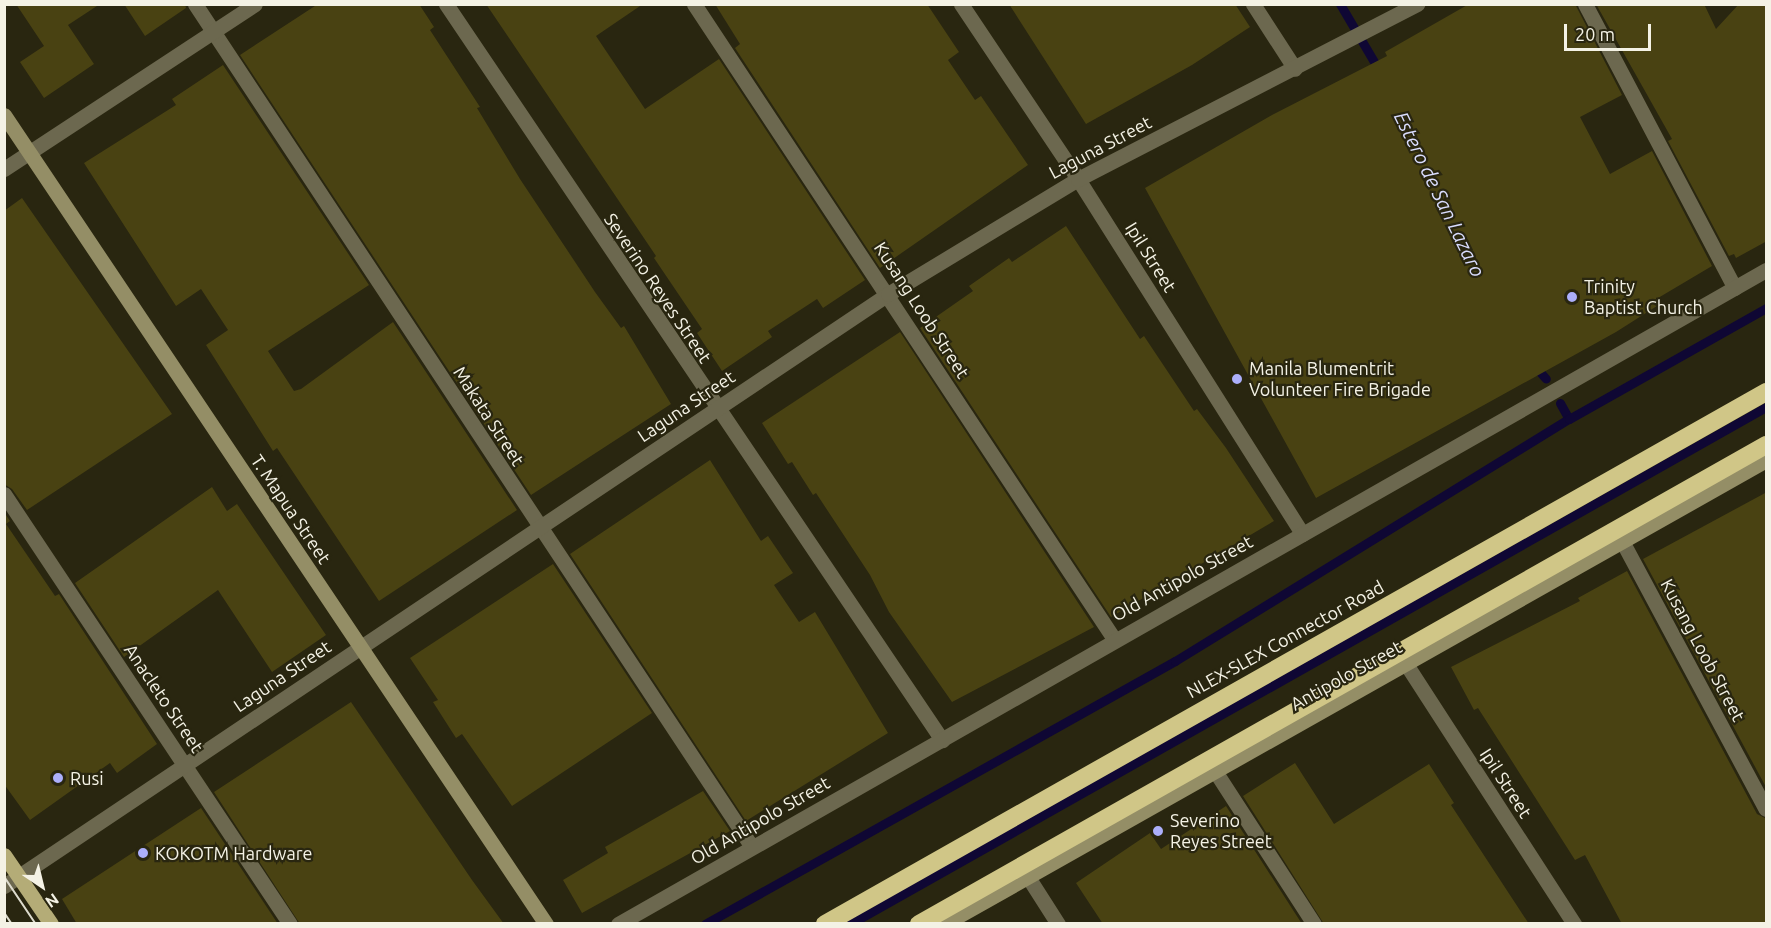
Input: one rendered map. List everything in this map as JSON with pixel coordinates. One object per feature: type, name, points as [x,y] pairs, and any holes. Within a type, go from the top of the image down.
[{"type":"highway","name":"NLEX-SLEX Connector Road","points":[[825,924],[1767,392]]},
{"type":"highway","points":[[919,924],[1767,445]]},
{"type":"main road","points":[[4,855],[51,924]]},
{"type":"street","name":"Makata Street","points":[[195,4],[539,528],[753,847]]},
{"type":"street","points":[[4,169],[255,4]]},
{"type":"street","name":"Severino Reyes Street","points":[[446,4],[716,410],[942,740]]},
{"type":"street","name":"Kusang Loob Street","points":[[694,4],[888,294],[1114,639]]},
{"type":"street","name":"Ipil Street","points":[[961,4],[1078,179],[1302,534]]},
{"type":"street","points":[[1253,4],[1295,69]]},
{"type":"street","name":"Laguna Street","points":[[4,886],[888,294],[1078,179],[1350,42],[1417,4]]},
{"type":"street","points":[[1585,4],[1735,288]]},
{"type":"street","name":"T. Mapua Street","points":[[4,115],[546,924]]},
{"type":"street","name":"Old Antipolo Street","points":[[618,924],[942,740],[1114,639],[1767,270]]},
{"type":"street","name":"Antipolo Street","points":[[944,924],[1767,460]]},
{"type":"street","name":"Anacleto Street","points":[[4,494],[290,924]]},
{"type":"street","name":"Kusang Loob Street","points":[[1622,541],[1767,809]]},
{"type":"street","name":"Ipil Street","points":[[1406,664],[1574,924]]},
{"type":"street","points":[[1215,771],[1314,924]]},
{"type":"street","points":[[1028,877],[1058,924]]},
{"type":"building","points":[[16,4],[100,4],[68,25],[94,64],[44,98],[20,62],[44,46]]},
{"type":"building","points":[[124,4],[185,4],[186,8],[145,36]]},
{"type":"building","points":[[318,4],[419,4],[434,27],[430,30],[480,107],[477,108],[520,179],[595,292],[621,328],[624,326],[671,404],[531,495],[240,55]]},
{"type":"building","points":[[486,4],[643,4],[596,36],[645,109],[719,59],[865,280],[823,308],[817,299],[768,331],[772,337],[722,371],[697,333],[702,329],[654,258],[656,256]]},
{"type":"building","points":[[715,4],[927,4],[959,52],[948,60],[975,100],[981,96],[1028,165],[880,268],[735,48],[740,44]]},
{"type":"building","points":[[1009,4],[1235,4],[1250,27],[1192,65],[1086,124]]},
{"type":"building","points":[[1469,4],[1575,4],[1622,95],[1580,117],[1610,174],[1652,151],[1712,266],[1653,301],[1657,306],[1616,332],[1316,498],[1145,188],[1272,115],[1387,56],[1385,52]]},
{"type":"building","points":[[1596,4],[1704,4],[1716,29],[1739,4],[1767,4],[1767,241],[1736,258],[1734,254],[1729,256],[1668,141],[1672,139]]},
{"type":"building","points":[[223,65],[369,285],[268,351],[294,391],[301,389],[393,322],[517,510],[379,601],[277,448],[273,451],[206,345],[228,330],[201,289],[176,306],[84,163],[176,105],[172,99]]},
{"type":"building","points":[[22,198],[172,414],[27,510],[12,489],[4,484],[4,211]]},
{"type":"building","points":[[1066,226],[1140,339],[1144,336],[1194,411],[1197,409],[1226,448],[1274,521],[1111,617],[920,328],[973,291],[969,286],[1009,258],[1012,262]]},
{"type":"building","points":[[900,332],[1094,627],[952,702],[889,612],[870,575],[816,493],[813,495],[792,462],[788,464],[762,423]]},
{"type":"building","points":[[710,460],[761,541],[768,536],[793,573],[774,585],[799,622],[815,612],[888,733],[746,821],[570,554]]},
{"type":"building","points":[[212,487],[227,511],[237,504],[326,635],[272,672],[218,590],[124,657],[75,583]]},
{"type":"building","points":[[1767,492],[1767,789],[1643,559]]},
{"type":"building","points":[[4,512],[10,521],[6,524],[55,596],[59,594],[157,744],[117,773],[110,763],[30,820],[4,784]]},
{"type":"building","points":[[553,564],[652,713],[512,806],[462,734],[456,738],[433,702],[438,700],[410,658]]},
{"type":"building","points":[[1627,571],[1757,814],[1767,819],[1767,924],[1622,924],[1585,855],[1575,860],[1478,708],[1474,710],[1451,667],[1580,601],[1578,598]]},
{"type":"building","points":[[351,702],[504,924],[300,924],[214,792]]},
{"type":"building","points":[[1295,763],[1334,824],[1429,764],[1454,803],[1451,805],[1529,924],[1324,924],[1243,796]]},
{"type":"building","points":[[703,791],[730,831],[582,913],[563,880],[608,853],[605,847]]},
{"type":"building","points":[[1226,806],[1302,924],[1103,924],[1076,883],[1150,833],[1161,849]]},
{"type":"building","points":[[201,808],[278,924],[77,924],[62,899]]},
{"type":"waterway","name":"Estero de San Lazaro","points":[[1340,4],[1380,72]]},
{"type":"waterway","points":[[705,924],[1175,661],[1569,419],[1766,308]]},
{"type":"waterway","name":"Estero de San Lazaro","points":[[1534,365],[1546,379]]},
{"type":"waterway","name":"Estero de San Lazaro","points":[[1560,403],[1569,419]]},
{"type":"waterway","points":[[850,924],[1766,407]]},
{"type":"tram line","points":[[4,876],[36,924]]},
{"type":"tram line","points":[[4,912],[12,924]]},
{"type":"place","name":"Trinity Baptist Church","points":[[1572,297]]},
{"type":"place","name":"Manila Blumentrit Volunteer Fire Brigade","points":[[1237,379]]},
{"type":"place","name":"Rusi","points":[[58,778]]},
{"type":"place","name":"Severino Reyes Street","points":[[1158,831]]},
{"type":"place","name":"KOKOTM Hardware","points":[[143,853]]}]
